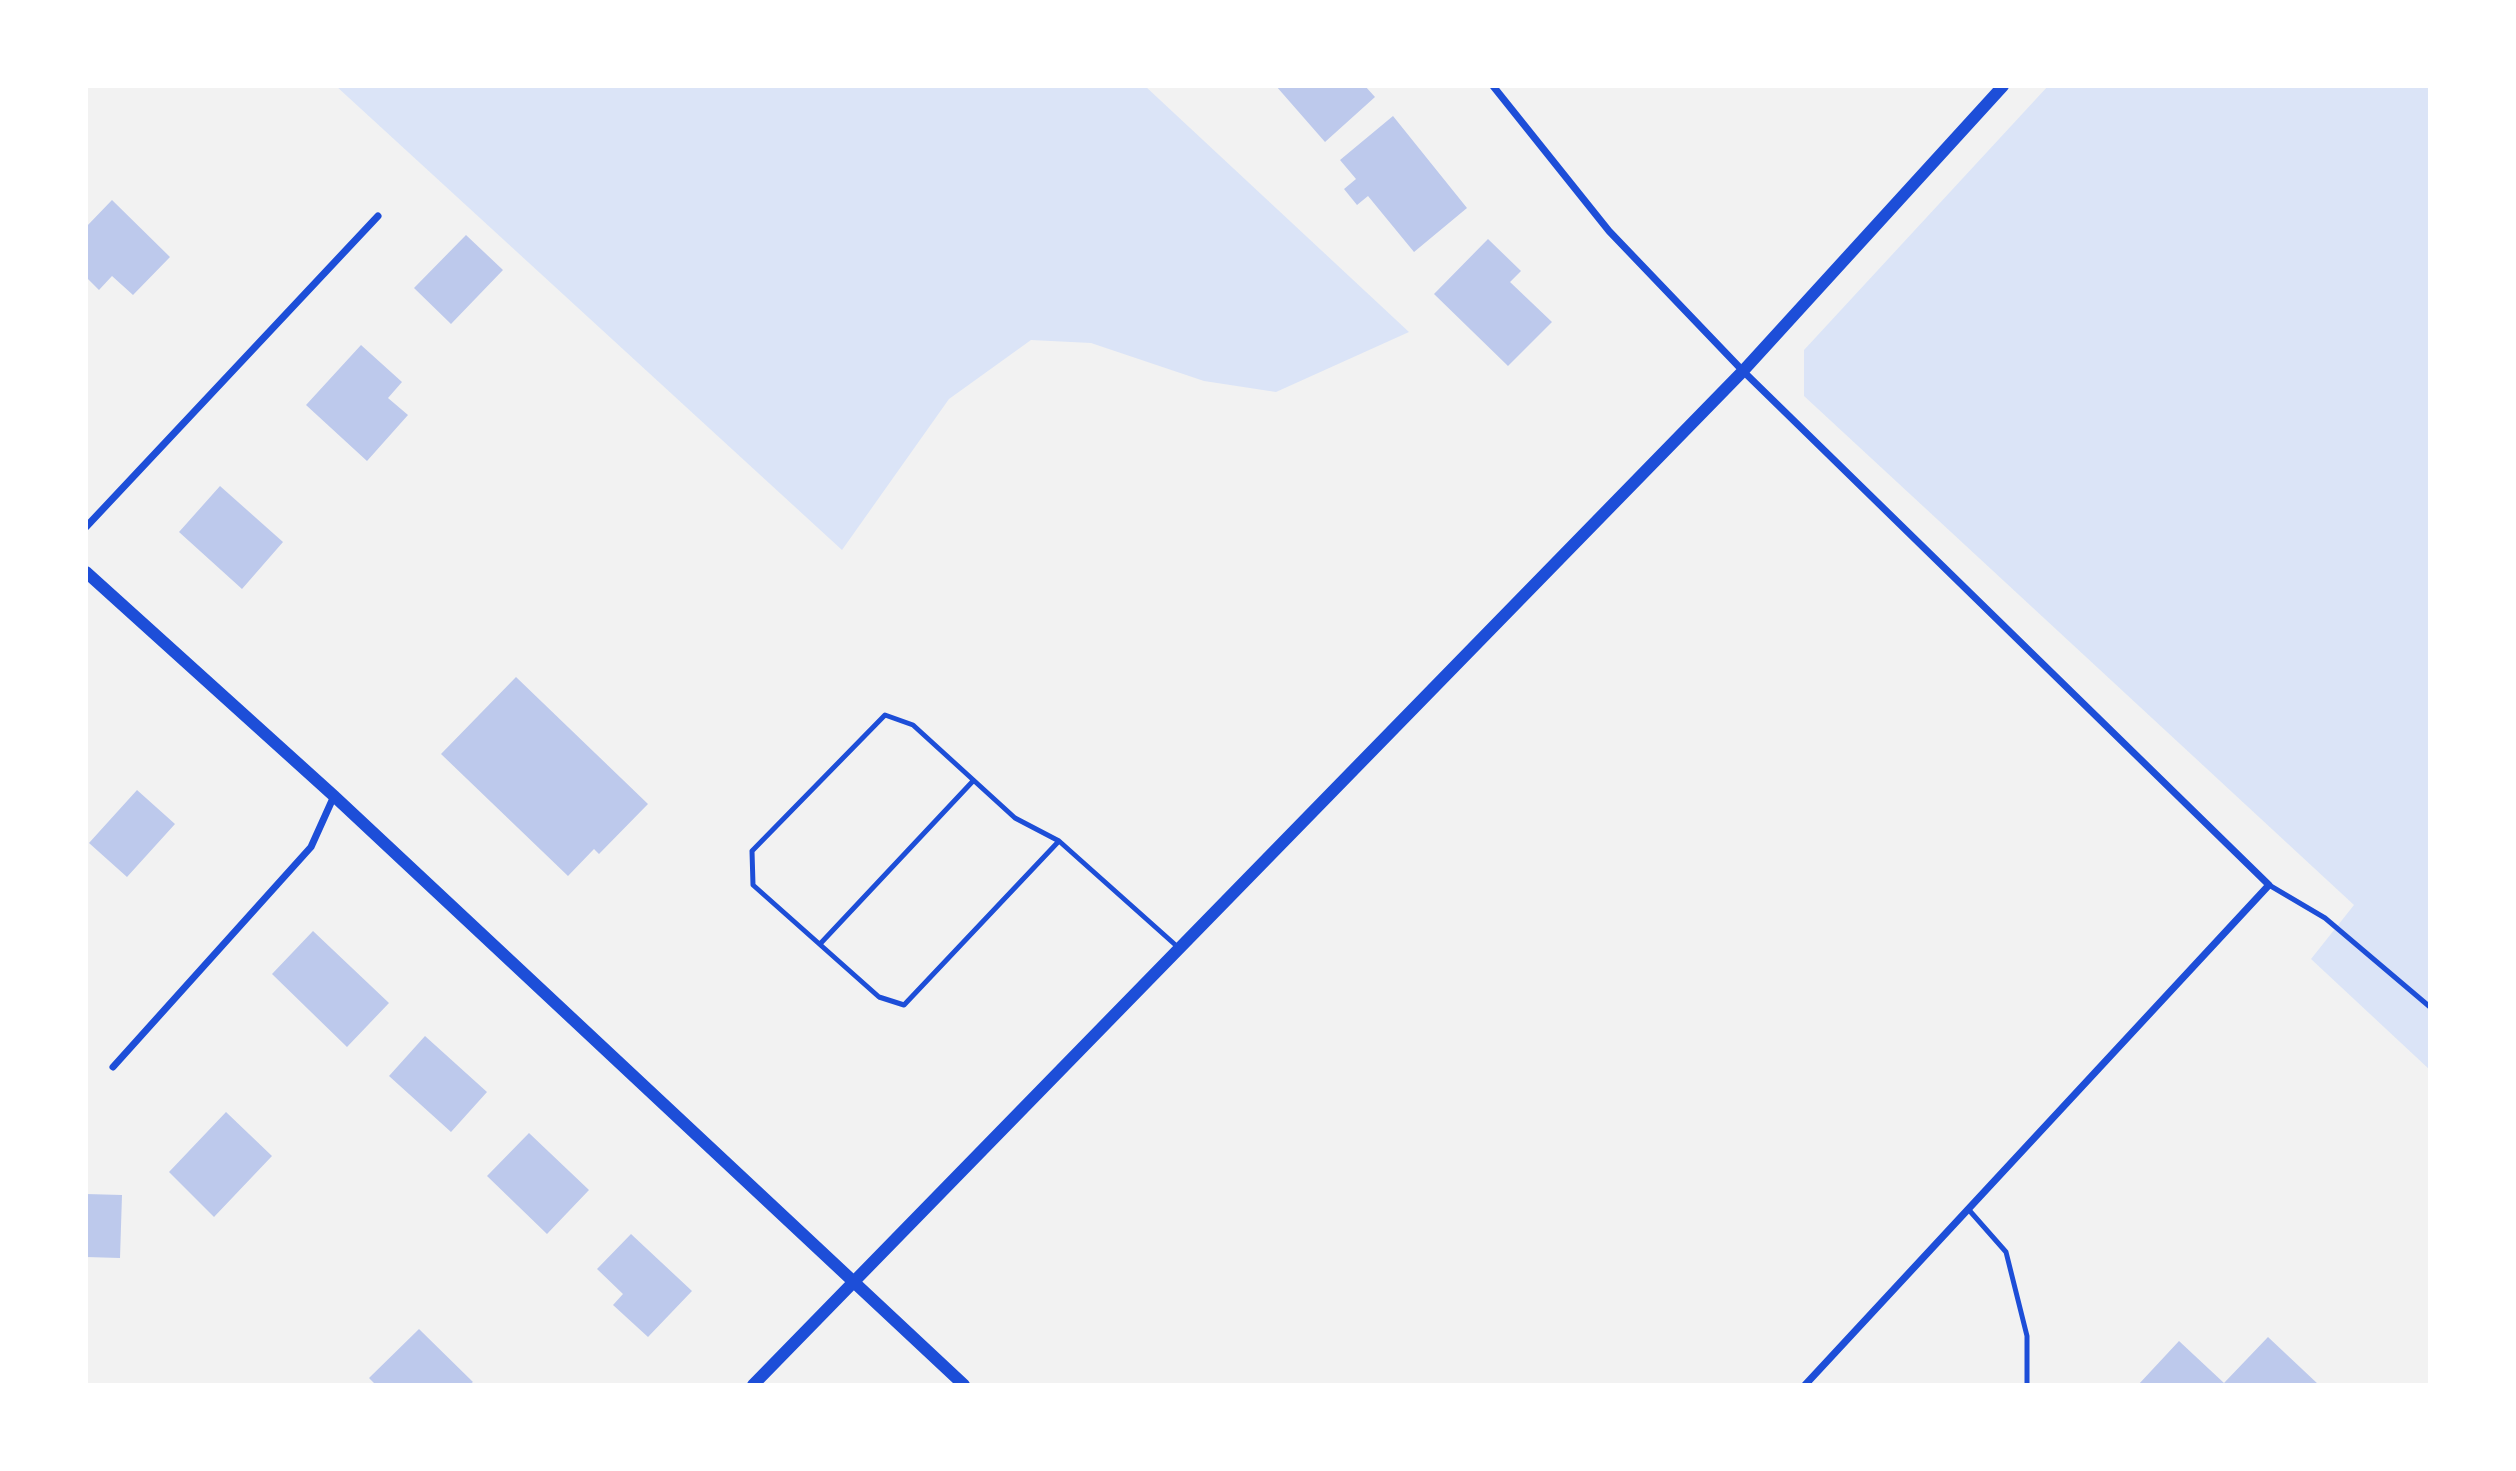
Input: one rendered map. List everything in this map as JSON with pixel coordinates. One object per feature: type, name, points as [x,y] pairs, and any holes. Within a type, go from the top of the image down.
[{"type":"street","points":[[1493,86],[1609,231],[1743,371],[2269,885],[1805,1385]]},
{"type":"street","points":[[754,1385],[1743,371],[2003,86]]},
{"type":"street","points":[[86,527],[378,216]]},
{"type":"street","points":[[86,572],[334,796],[964,1385]]},
{"type":"street","points":[[113,1067],[312,847],[334,796]]},
{"type":"lane","points":[[1059,841],[904,1005],[879,997],[752,885],[752,851],[886,715],[914,726],[1015,818],[1059,841],[1180,948]]},
{"type":"lane","points":[[820,944],[974,780]]},
{"type":"lane","points":[[2269,885],[2325,918],[2430,1007]]},
{"type":"lane","points":[[1969,1210],[2006,1252],[2026,1336],[2027,1385]]},
{"type":"shaded area","points":[[336,86],[1145,86],[1409,332],[1276,392],[1204,381],[1091,343],[1031,340],[949,399],[842,550]]},
{"type":"shaded area","points":[[2048,86],[2430,86],[2430,1070],[2311,959],[2354,905],[1804,396],[1804,350]]},
{"type":"building","points":[[1276,86],[1365,86],[1375,97],[1325,142]]},
{"type":"building","points":[[1393,116],[1467,208],[1414,252],[1368,196],[1357,205],[1344,189],[1356,179],[1340,160]]},
{"type":"building","points":[[112,200],[170,257],[133,295],[112,276],[99,290],[86,277],[86,227]]},
{"type":"building","points":[[466,235],[503,270],[451,324],[414,288]]},
{"type":"building","points":[[1488,239],[1521,271],[1510,282],[1552,322],[1508,366],[1434,294]]},
{"type":"building","points":[[361,345],[402,382],[388,398],[408,415],[367,461],[306,405]]},
{"type":"building","points":[[220,486],[283,542],[242,589],[179,532]]},
{"type":"building","points":[[516,677],[648,804],[599,854],[594,849],[568,876],[441,754]]},
{"type":"building","points":[[137,790],[175,824],[127,877],[89,843]]},
{"type":"building","points":[[313,931],[389,1003],[347,1047],[272,974]]},
{"type":"building","points":[[425,1036],[487,1092],[451,1132],[389,1076]]},
{"type":"building","points":[[226,1112],[272,1156],[214,1217],[169,1172]]},
{"type":"building","points":[[529,1133],[589,1190],[547,1234],[487,1176]]},
{"type":"building","points":[[86,1194],[122,1195],[120,1258],[86,1257]]},
{"type":"building","points":[[631,1234],[692,1291],[648,1337],[613,1305],[623,1294],[597,1269]]},
{"type":"building","points":[[419,1329],[473,1382],[469,1385],[376,1385],[369,1378]]},
{"type":"building","points":[[2268,1337],[2319,1385],[2138,1385],[2179,1341],[2224,1383]]}]
